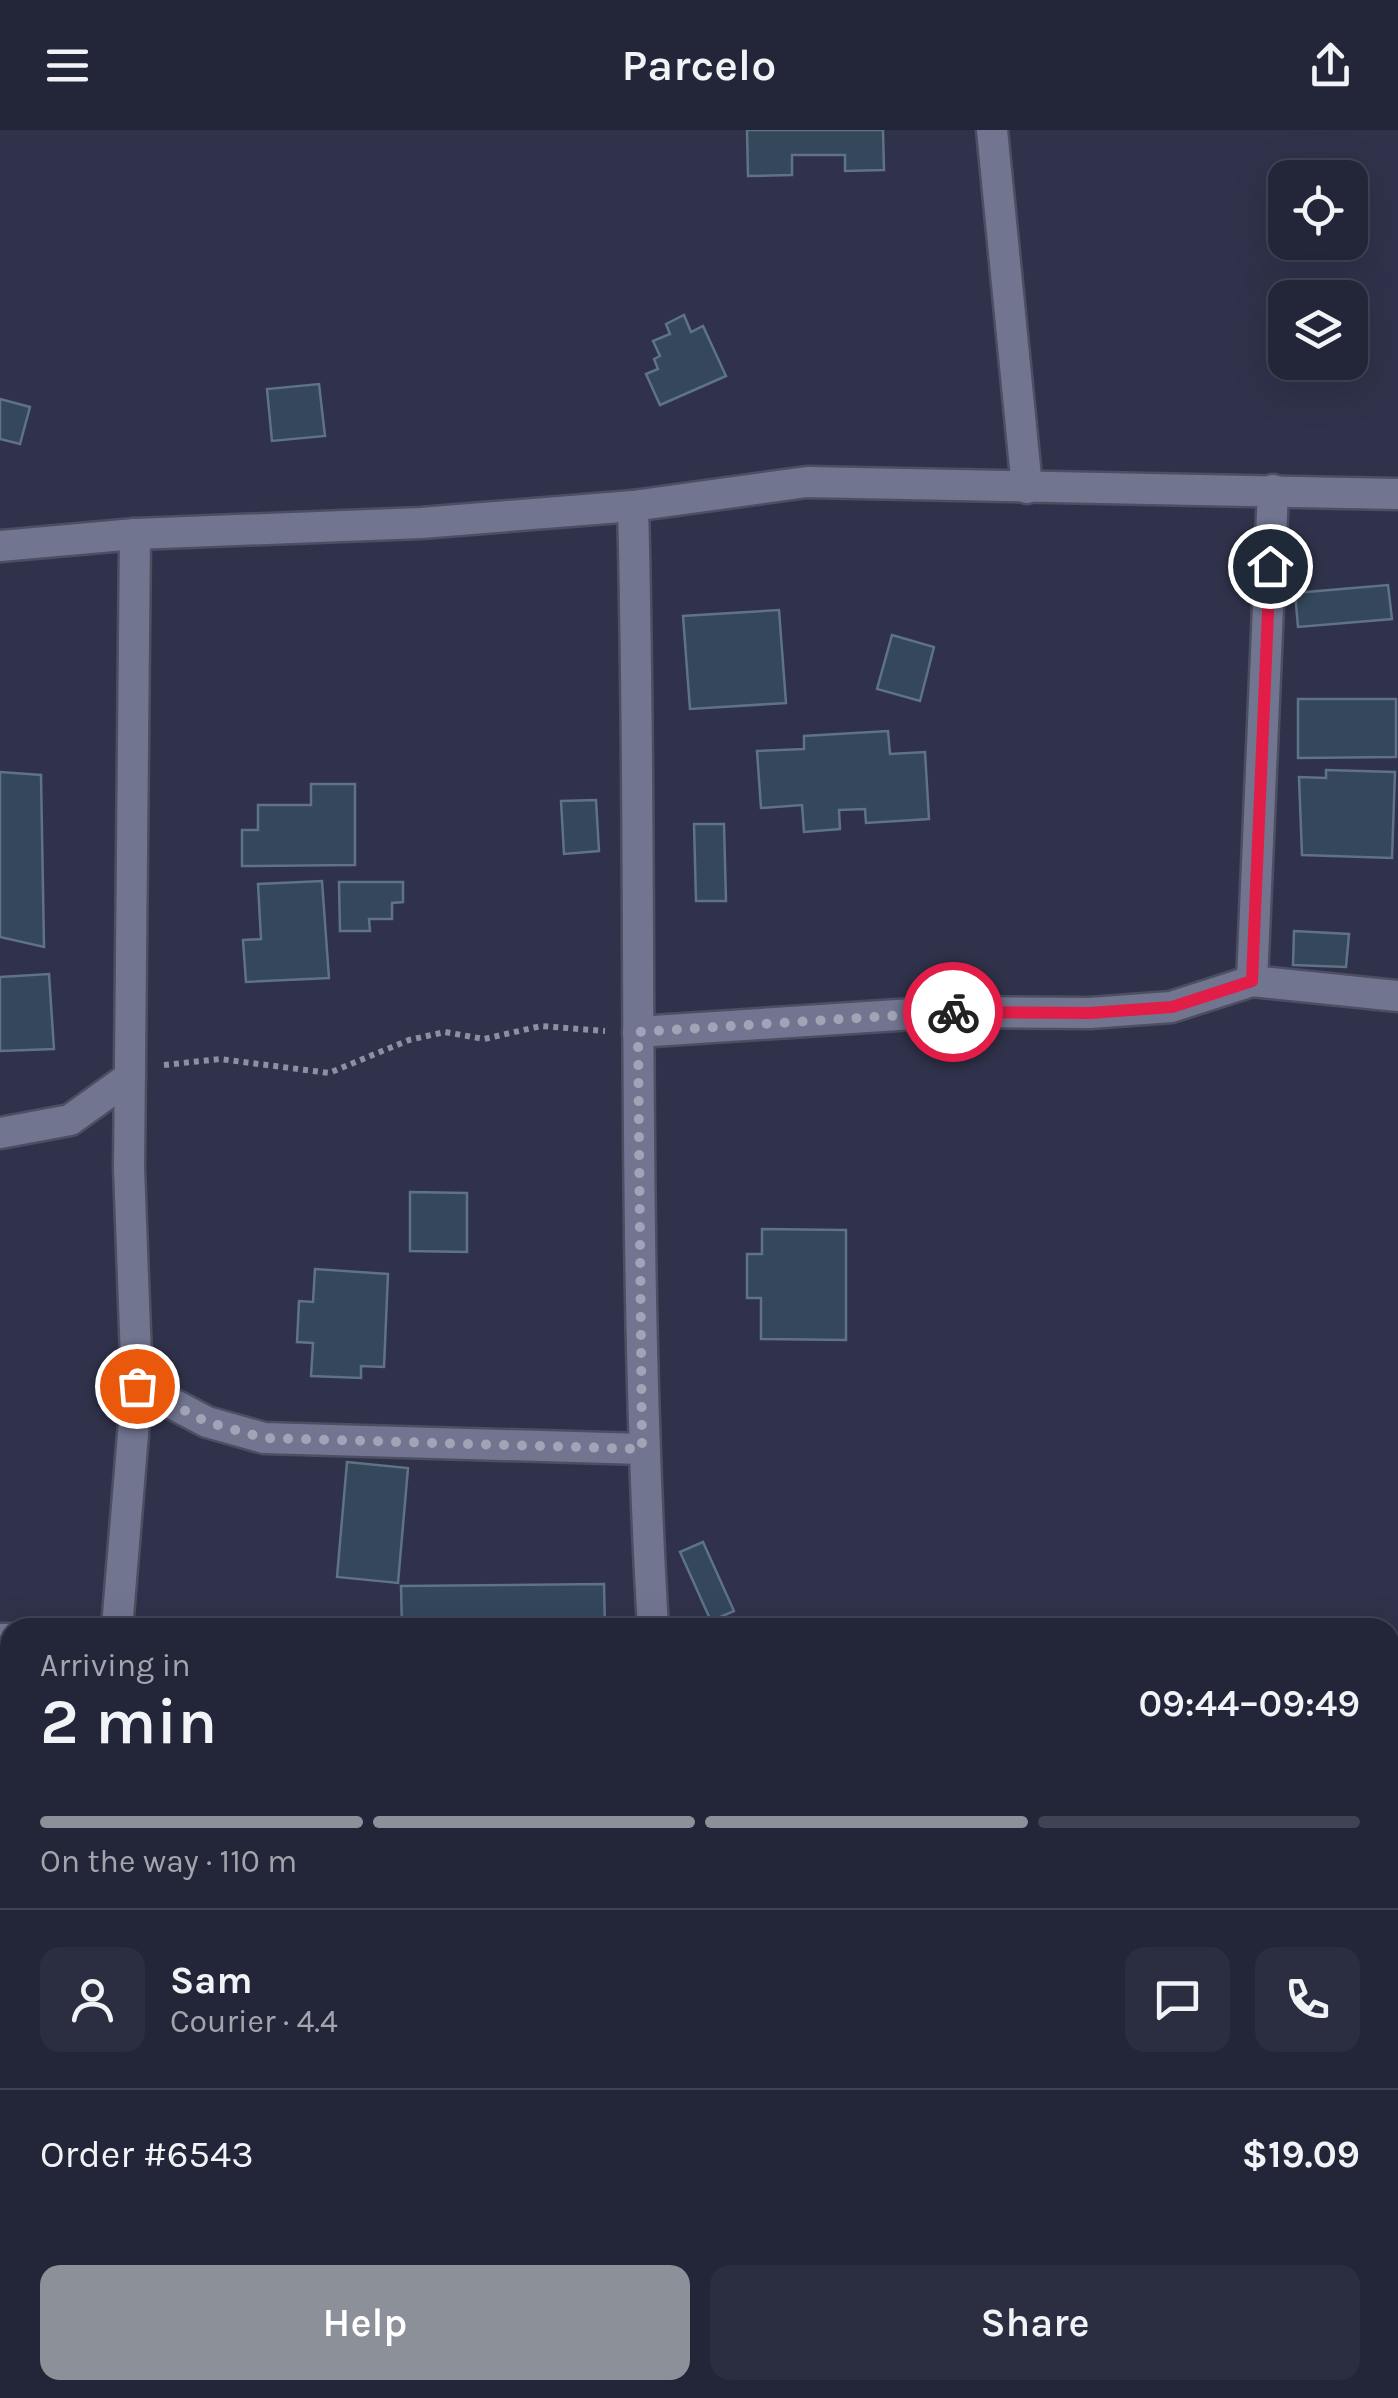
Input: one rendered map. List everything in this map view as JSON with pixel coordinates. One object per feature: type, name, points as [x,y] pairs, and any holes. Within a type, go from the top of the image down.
[{"type":"street","points":[[992,130],[1027,488]]},
{"type":"street","points":[[0,546],[135,534],[421,523],[634,506],[807,482],[1398,494]]},
{"type":"street","points":[[1252,981],[1273,490]]},
{"type":"street","points":[[634,506],[641,800],[638,1032],[642,1449],[652,1618]]},
{"type":"street","points":[[118,1618],[137,1386],[130,1077],[135,534]]},
{"type":"street","points":[[638,1032],[944,1012],[1090,1013],[1172,1007],[1252,981],[1398,996]]},
{"type":"street","points":[[0,1133],[70,1120],[130,1077]]},
{"type":"street","points":[[137,1386],[207,1422],[264,1438],[642,1449]]},
{"type":"path","points":[[130,1077],[176,1061],[220,1059],[329,1073],[409,1040],[444,1032],[484,1039],[541,1026],[638,1032]]},
{"type":"building","points":[[747,130],[883,130],[884,170],[845,171],[845,155],[792,155],[792,175],[748,176]]},
{"type":"building","points":[[684,315],[691,332],[703,326],[726,376],[660,405],[646,374],[658,369],[654,359],[660,356],[653,341],[670,334],[666,324]]},
{"type":"building","points":[[319,384],[325,436],[272,441],[267,389]]},
{"type":"building","points":[[0,399],[30,407],[20,444],[0,439]]},
{"type":"building","points":[[1388,585],[1392,619],[1298,627],[1295,593]]},
{"type":"building","points":[[779,610],[786,703],[690,709],[683,616]]},
{"type":"building","points":[[892,635],[934,647],[920,701],[877,689]]},
{"type":"building","points":[[1298,699],[1396,699],[1396,757],[1298,758]]},
{"type":"building","points":[[888,731],[890,754],[925,752],[929,819],[866,823],[865,809],[839,810],[840,829],[804,832],[802,805],[761,808],[757,751],[804,749],[804,736]]},
{"type":"building","points":[[1326,770],[1395,772],[1392,858],[1302,855],[1299,777],[1326,778]]},
{"type":"building","points":[[0,772],[41,775],[44,947],[0,937]]},
{"type":"building","points":[[311,784],[355,784],[355,865],[242,866],[242,830],[258,830],[258,805],[311,805]]},
{"type":"building","points":[[596,800],[599,851],[564,854],[561,801]]},
{"type":"building","points":[[694,824],[724,824],[726,901],[696,901]]},
{"type":"building","points":[[322,881],[329,978],[246,982],[243,940],[261,939],[258,884]]},
{"type":"building","points":[[339,882],[403,882],[403,902],[392,903],[392,919],[369,919],[370,931],[340,931]]},
{"type":"building","points":[[1294,931],[1349,934],[1346,967],[1293,965]]},
{"type":"building","points":[[49,974],[54,1049],[0,1051],[0,977]]},
{"type":"building","points":[[410,1192],[467,1193],[467,1252],[410,1251]]},
{"type":"building","points":[[762,1229],[846,1230],[846,1340],[761,1339],[761,1298],[747,1298],[747,1254],[762,1254]]},
{"type":"building","points":[[315,1269],[388,1274],[384,1367],[361,1366],[361,1378],[311,1376],[313,1343],[297,1342],[299,1301],[313,1302]]},
{"type":"building","points":[[347,1462],[408,1468],[398,1583],[337,1577]]},
{"type":"building","points":[[703,1542],[734,1611],[710,1618],[680,1552]]},
{"type":"building","points":[[604,1584],[605,1618],[402,1618],[401,1586]]},
{"type":"way so far","points":[[137,1386],[207,1422],[264,1438],[642,1449],[638,1032],[953,1012]]},
{"type":"route","points":[[953,1012],[1090,1013],[1172,1007],[1252,981],[1270,566]]}]
